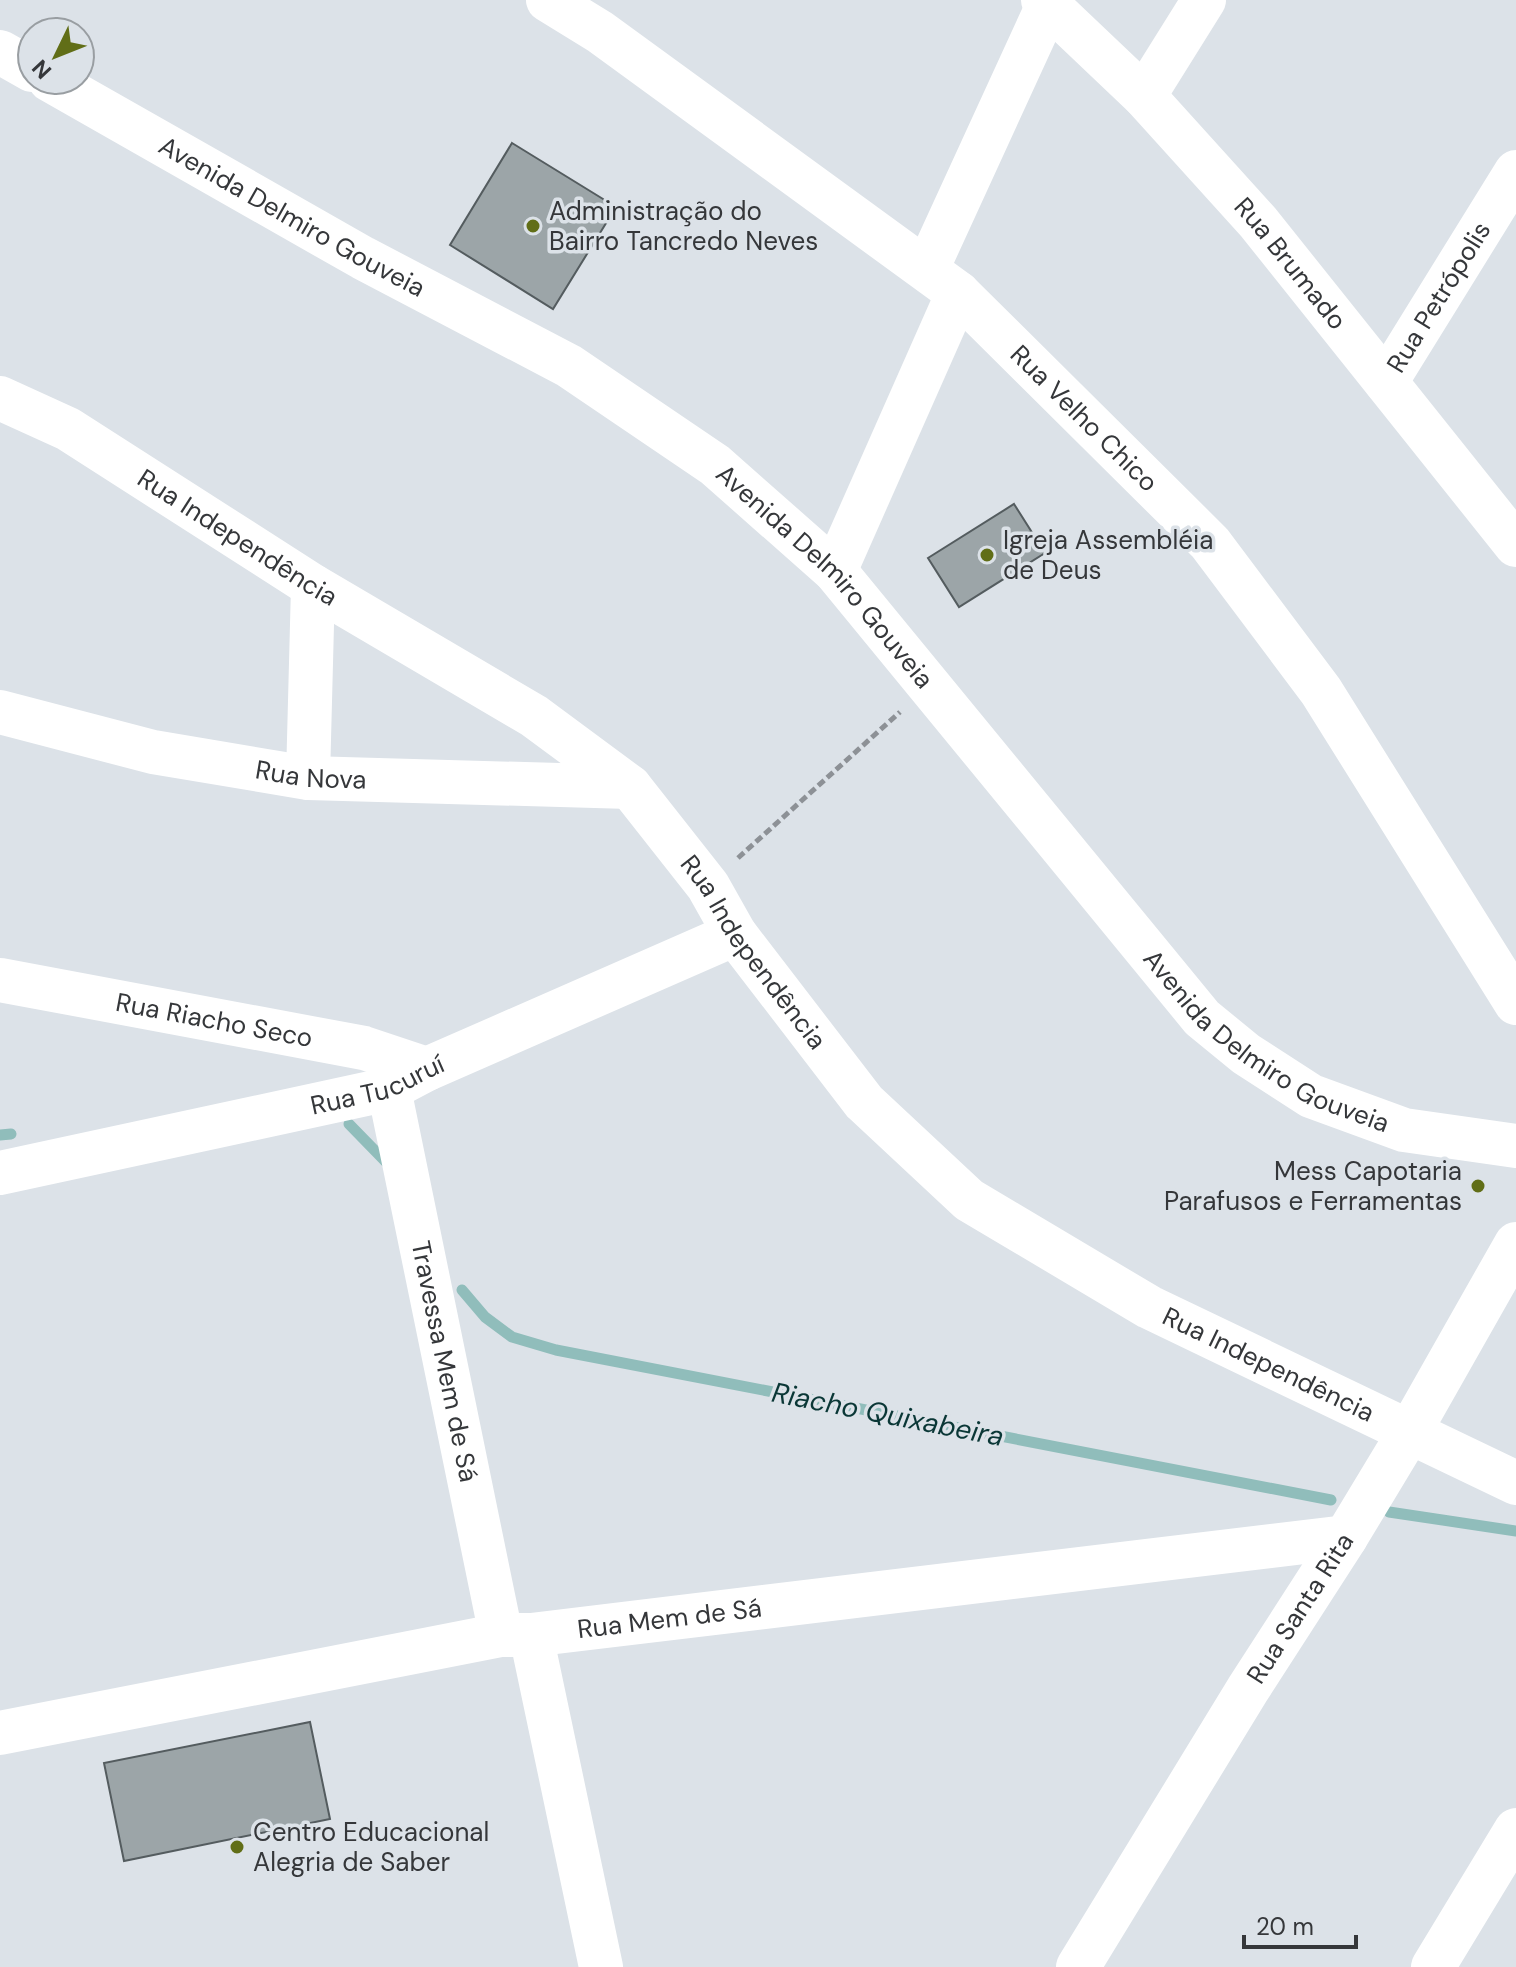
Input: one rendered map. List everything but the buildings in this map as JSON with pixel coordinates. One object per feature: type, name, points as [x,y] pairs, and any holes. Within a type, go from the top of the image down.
[{"type":"street","name":"Rua Velho Chico","points":[[548,0],[600,32],[942,281],[1210,543],[1321,691],[1516,1003]]},
{"type":"street","points":[[1144,96],[1204,0]]},
{"type":"street","points":[[835,571],[1046,3]]},
{"type":"street","name":"Rua Brumado","points":[[1046,3],[1144,96],[1258,222],[1516,545]]},
{"type":"street","name":"Avenida Delmiro Gouveia","points":[[78,96],[363,258],[569,366],[715,465],[835,571],[1202,1018],[1246,1054],[1311,1096],[1404,1130],[1516,1146]]},
{"type":"street","name":"Rua Petrópolis","points":[[1386,382],[1516,172]]},
{"type":"street","name":"Rua Independência","points":[[0,398],[68,429],[313,586],[534,716],[630,787],[708,886],[735,934],[864,1102],[969,1200],[1149,1307],[1516,1483]]},
{"type":"street","points":[[308,778],[313,586]]},
{"type":"street","name":"Rua Nova","points":[[0,712],[153,752],[308,778],[630,787]]},
{"type":"street","name":"Rua Tucuruí","points":[[0,1173],[408,1079],[735,934]]},
{"type":"street","name":"Rua Riacho Seco","points":[[0,980],[364,1048],[408,1079]]},
{"type":"street","name":"Travessa Mem de Sá","points":[[408,1079],[516,1635],[601,1967]]},
{"type":"street","name":"Rua Santa Rita","points":[[1078,1967],[1248,1689],[1346,1537],[1516,1244]]},
{"type":"street","name":"Rua Mem de Sá","points":[[0,1733],[516,1635],[1346,1537]]},
{"type":"street","points":[[1433,1967],[1516,1830]]},
{"type":"path","points":[[708,886],[929,686]]},
{"type":"waterway","name":"Riacho Quixabeira","points":[[349,1124],[386,1162]]},
{"type":"waterway","name":"Riacho Quixabeira","points":[[0,1135],[11,1134]]},
{"type":"waterway","name":"Riacho Quixabeira","points":[[462,1290],[485,1317],[512,1337],[556,1350],[1331,1500]]},
{"type":"waterway","name":"Riacho Quixabeira","points":[[1389,1512],[1516,1531]]},
{"type":"place","name":"Administração do Bairro Tancredo Neves","points":[[533,226]]},
{"type":"place","name":"Igreja Assembléia de Deus","points":[[987,555]]},
{"type":"place","name":"Mess Capotaria Parafusos e Ferramentas","points":[[1478,1186]]},
{"type":"place","name":"Centro Educacional Alegria de Saber","points":[[237,1847]]}]
